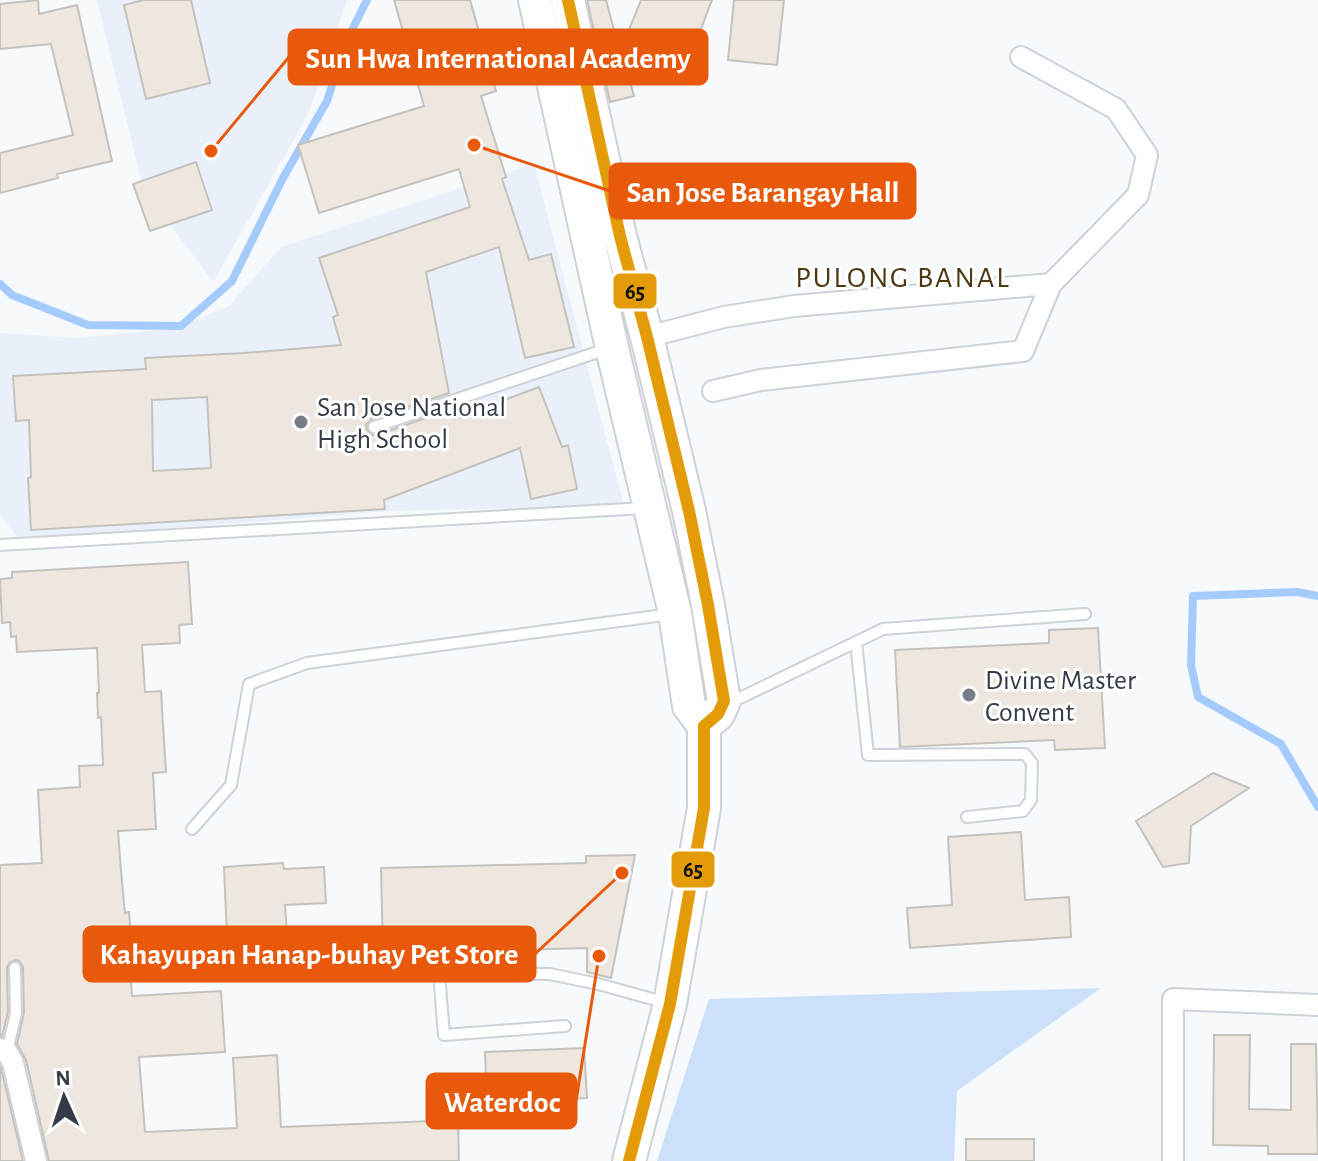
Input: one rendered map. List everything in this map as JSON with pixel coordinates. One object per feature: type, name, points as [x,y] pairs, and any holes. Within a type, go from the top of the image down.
[{"type":"main road","points":[[535,0],[612,348],[675,613],[689,706],[704,726],[704,808],[670,1004],[629,1161]]},
{"type":"main road","points":[[568,0],[620,236],[689,511],[708,605],[724,701],[718,714],[704,726]]},
{"type":"street","points":[[713,391],[761,380],[1023,351],[1051,284],[1138,195],[1147,155],[1116,109],[1021,57]]},
{"type":"street","points":[[647,337],[724,317],[794,306],[1051,284]]},
{"type":"street","points":[[1173,1161],[1173,999],[1318,1005]]},
{"type":"street","points":[[4,1051],[13,1063],[36,1161]]},
{"type":"lane","points":[[374,427],[612,348]]},
{"type":"lane","points":[[0,545],[650,508]]},
{"type":"lane","points":[[192,829],[231,785],[249,684],[307,663],[675,613]]},
{"type":"lane","points":[[724,701],[740,698],[883,629],[1085,614]]},
{"type":"lane","points":[[856,642],[868,755],[1025,754],[1032,763],[1031,800],[1023,811],[967,817]]},
{"type":"lane","points":[[230,948],[439,973],[550,974],[670,1004]]},
{"type":"lane","points":[[4,1051],[16,1013],[15,968]]},
{"type":"lane","points":[[439,973],[444,1035],[565,1026]]},
{"type":"shaded area","points":[[97,0],[347,0],[308,115],[213,282],[143,188]]},
{"type":"shaded area","name":"San Jose National High School","points":[[534,164],[624,506],[391,511],[19,540],[0,515],[0,333],[78,338],[175,328],[228,307],[281,247]]},
{"type":"shaded area","points":[[1101,988],[957,1091],[954,1161],[657,1161],[709,999]]},
{"type":"building","points":[[38,0],[39,14],[77,5],[112,161],[57,174],[58,178],[0,193],[0,153],[73,135],[51,44],[0,49],[0,4]]},
{"type":"building","points":[[144,0],[191,0],[210,83],[146,99],[124,5]]},
{"type":"building","points":[[394,0],[470,0],[496,91],[481,96],[506,177],[502,179],[529,260],[551,254],[574,347],[525,358],[499,247],[426,272],[449,393],[371,419],[366,425],[367,430],[377,435],[452,409],[454,419],[539,387],[562,447],[568,445],[577,489],[531,499],[520,448],[384,500],[385,509],[31,530],[29,420],[16,421],[13,376],[146,369],[145,358],[341,345],[333,317],[338,315],[319,258],[470,207],[459,169],[319,213],[298,145],[424,106]],"holes":[[[207,397],[211,468],[153,471],[152,400]]]},
{"type":"building","points":[[587,0],[606,0],[620,52],[641,0],[712,0],[680,76],[622,54],[634,96],[610,102]]},
{"type":"building","points":[[734,0],[784,0],[777,65],[728,60]]},
{"type":"building","points":[[196,162],[212,210],[150,231],[133,184]]},
{"type":"building","points":[[188,562],[192,624],[179,625],[180,643],[142,645],[145,692],[161,691],[166,772],[153,773],[156,829],[118,831],[121,871],[125,913],[129,912],[132,996],[221,991],[225,1052],[139,1057],[145,1132],[237,1128],[233,1058],[277,1055],[281,1127],[458,1120],[459,1161],[49,1161],[26,1060],[17,1044],[24,1013],[23,967],[16,960],[7,967],[8,1012],[0,1036],[0,865],[42,863],[38,790],[80,787],[79,766],[103,765],[101,717],[98,718],[97,648],[17,652],[16,636],[11,637],[10,622],[2,623],[0,579],[12,578],[12,572]]},
{"type":"building","name":"Divine Master Convent","points":[[1098,628],[1105,748],[1055,750],[1054,740],[900,747],[895,650],[1049,643],[1049,630]]},
{"type":"building","points":[[1213,773],[1249,788],[1191,826],[1189,863],[1163,867],[1136,821]]},
{"type":"building","points":[[1021,832],[1025,900],[1069,897],[1071,937],[910,948],[907,908],[952,905],[948,837]]},
{"type":"building","points":[[635,855],[611,978],[587,972],[587,948],[383,954],[381,868],[586,863],[586,856]]},
{"type":"building","points":[[283,863],[284,869],[324,867],[326,903],[285,905],[287,934],[227,937],[224,867]]},
{"type":"building","points":[[1214,1035],[1250,1035],[1249,1109],[1291,1110],[1291,1044],[1316,1044],[1318,1154],[1268,1154],[1268,1146],[1213,1145]]},
{"type":"building","points":[[584,1048],[587,1098],[487,1103],[485,1052]]},
{"type":"building","points":[[1,1068],[23,1161],[0,1161]]},
{"type":"building","points":[[966,1139],[1034,1139],[1034,1161],[966,1161]]},
{"type":"waterway","points":[[0,284],[12,295],[88,325],[181,326],[232,281],[283,178],[327,101],[345,44],[367,0]]},
{"type":"waterway","points":[[1318,596],[1297,592],[1193,596],[1191,665],[1198,697],[1281,744],[1318,807]]},
{"type":"transit line","name":"65","points":[[568,0],[620,236],[689,511],[724,701],[718,714],[704,726],[704,808],[670,1004],[629,1161]]},
{"type":"place","name":"San Jose Barangay Hall","points":[[474,145]]},
{"type":"place","name":"Sun Hwa International Academy","points":[[211,151]]},
{"type":"place","name":"San Jose National High School","points":[[301,422]]},
{"type":"place","name":"Divine Master Convent","points":[[969,695]]},
{"type":"place","name":"Kahayupan Hanap-buhay Pet Store","points":[[622,873]]},
{"type":"place","name":"Waterdoc","points":[[599,956]]},
{"type":"district","name":"PULONG BANAL","points":[[903,277]]}]
